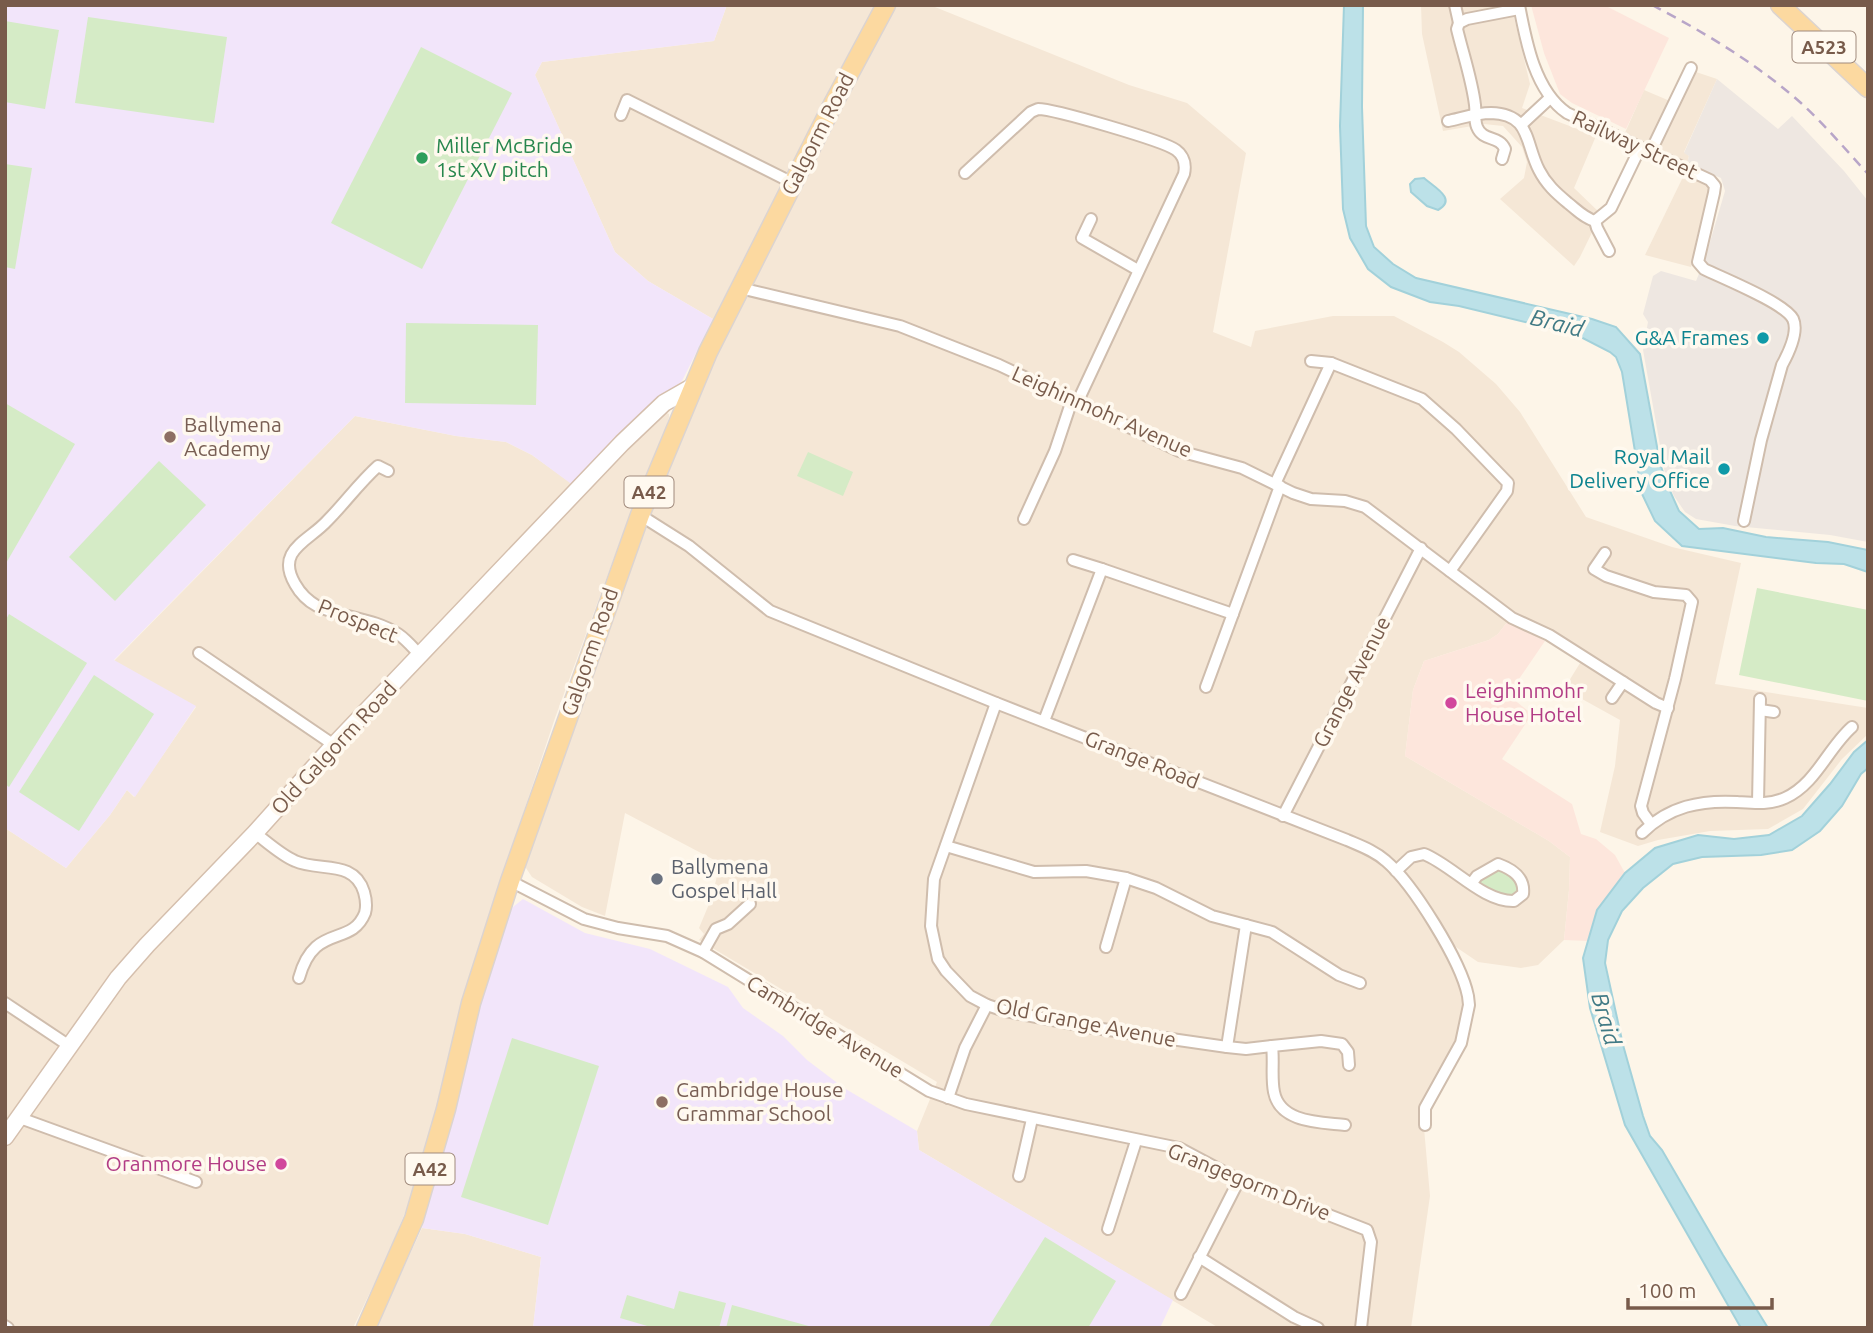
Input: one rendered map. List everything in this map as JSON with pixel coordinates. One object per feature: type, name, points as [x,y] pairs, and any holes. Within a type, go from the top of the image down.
[{"type":"main road","name":"Galgorm Road","points":[[366,1328],[414,1219],[446,1109],[471,1003],[510,881],[640,515],[692,387],[793,183],[886,5]]},
{"type":"main road","name":"A523","points":[[1780,5],[1868,88]]},
{"type":"street","points":[[1455,5],[1459,23],[1457,29],[1475,105],[1477,128],[1484,136],[1503,143],[1505,149],[1502,159]]},
{"type":"street","points":[[1459,23],[1519,7]]},
{"type":"street","name":"Railway Street","points":[[1519,7],[1533,64],[1550,98],[1567,113],[1710,180],[1715,186],[1698,257],[1700,266],[1779,306],[1794,320],[1795,329],[1765,428],[1744,520]]},
{"type":"street","points":[[1595,221],[1611,208],[1691,68]]},
{"type":"street","points":[[1522,124],[1550,98]]},
{"type":"street","points":[[621,115],[627,100],[793,183]]},
{"type":"street","points":[[965,173],[1031,112],[1038,109],[1083,119],[1175,149],[1185,164],[1184,174],[1074,402],[1024,519]]},
{"type":"street","points":[[1448,121],[1489,113],[1504,114],[1522,124],[1544,180],[1577,211],[1595,221]]},
{"type":"street","points":[[1091,219],[1082,238],[1138,270]]},
{"type":"street","points":[[1595,221],[1609,251]]},
{"type":"street","name":"Leighinmohr Avenue","points":[[740,288],[900,326],[966,351],[1179,452],[1242,468],[1311,499],[1345,501],[1365,507],[1512,618],[1549,635],[1668,708]]},
{"type":"street","points":[[1311,361],[1331,363],[1422,399],[1506,479],[1507,491],[1450,571]]},
{"type":"street","points":[[1206,687],[1278,485],[1331,363]]},
{"type":"street","name":"Old Galgorm Road","points":[[5,1137],[118,978],[186,902],[255,833],[334,745],[622,443],[664,403],[692,387]]},
{"type":"street","name":"Prospect","points":[[388,471],[378,467],[360,482],[326,523],[295,547],[289,561],[290,570],[296,587],[312,603],[390,630],[421,656]]},
{"type":"street","name":"Grange Road","points":[[640,515],[689,546],[770,611],[1371,850],[1396,871],[1414,892],[1444,942],[1467,991],[1469,1005],[1461,1043],[1425,1108],[1426,1125]]},
{"type":"street","name":"Grange Avenue","points":[[1283,816],[1421,548]]},
{"type":"street","points":[[1605,553],[1594,569],[1606,576],[1654,592],[1686,595],[1691,599],[1691,610],[1668,708],[1641,806],[1651,824]]},
{"type":"street","points":[[1073,560],[1233,614]]},
{"type":"street","points":[[1044,721],[1102,569]]},
{"type":"street","points":[[200,653],[334,745]]},
{"type":"street","points":[[1612,698],[1623,682]]},
{"type":"street","name":"Old Grange Avenue","points":[[996,703],[934,879],[930,906],[933,943],[946,971],[957,985],[987,1005],[1045,1019],[1227,1048],[1246,1049],[1321,1041],[1342,1044],[1348,1052],[1349,1065]]},
{"type":"street","points":[[1758,803],[1760,704],[1774,712]]},
{"type":"street","points":[[1642,833],[1651,824],[1679,807],[1703,802],[1758,803],[1787,797],[1811,779],[1838,739],[1852,727]]},
{"type":"street","points":[[1828,730],[1838,739]]},
{"type":"street","points":[[255,833],[298,862],[347,870],[361,883],[364,890],[366,909],[360,922],[349,931],[332,936],[315,946],[306,958],[299,978]]},
{"type":"street","points":[[946,846],[1034,872],[1086,871],[1126,878],[1156,888],[1195,909],[1260,927],[1280,936],[1339,975],[1360,983]]},
{"type":"street","points":[[1396,871],[1411,857],[1424,854],[1471,884],[1508,901],[1519,898],[1524,887],[1515,872],[1498,864],[1477,876],[1471,884]]},
{"type":"street","points":[[1106,947],[1126,878]]},
{"type":"street","name":"Cambridge Avenue","points":[[510,881],[584,919],[667,936],[703,952],[929,1091],[948,1098]]},
{"type":"street","points":[[703,952],[716,929],[728,925],[750,904]]},
{"type":"street","points":[[1227,1048],[1246,925]]},
{"type":"street","points":[[5,1003],[71,1046]]},
{"type":"street","points":[[948,1098],[965,1048],[987,1005]]},
{"type":"street","points":[[1272,1046],[1273,1091],[1285,1110],[1298,1119],[1345,1125]]},
{"type":"street","name":"Grangegorm Drive","points":[[948,1098],[1032,1119],[1179,1148],[1239,1180],[1367,1230],[1371,1242],[1361,1328]]},
{"type":"street","points":[[20,1118],[196,1182]]},
{"type":"street","points":[[1019,1177],[1032,1119]]},
{"type":"street","points":[[1108,1230],[1136,1141]]},
{"type":"street","points":[[1181,1294],[1239,1180]]},
{"type":"street","points":[[1199,1258],[1294,1317],[1318,1328]]},
{"type":"shaded area","name":"Ballymena Academy","points":[[5,5],[727,5],[714,41],[542,62],[535,75],[615,252],[648,281],[713,319],[682,381],[571,489],[570,483],[532,455],[506,442],[456,436],[355,416],[114,660],[196,706],[135,797],[127,790],[66,868],[5,828]]},
{"type":"shaded area","points":[[727,5],[875,5],[713,319],[648,281],[615,252],[535,75],[542,62],[714,41]]},
{"type":"shaded area","points":[[895,5],[930,5],[1129,85],[1187,103],[1246,153],[1213,332],[1251,347],[1255,331],[1333,316],[1394,316],[1443,342],[1496,384],[1520,412],[1586,517],[1672,547],[1741,563],[1715,684],[1868,708],[1867,735],[1842,759],[1803,809],[1768,829],[1710,831],[1638,846],[1600,832],[1615,766],[1620,720],[1564,689],[1585,655],[1521,615],[1508,621],[1498,634],[1489,640],[1424,661],[1413,690],[1405,756],[1549,841],[1570,857],[1564,940],[1538,965],[1521,968],[1478,962],[1450,943],[1464,1004],[1461,1025],[1424,1128],[1430,1196],[1411,1328],[1219,1328],[919,1150],[917,1131],[937,1082],[699,940],[704,934],[699,928],[712,897],[720,863],[625,813],[605,916],[582,907],[532,877],[526,868],[525,862],[664,469],[720,344],[855,77]]},
{"type":"shaded area","points":[[1421,5],[1511,5],[1530,84],[1522,108],[1596,136],[1574,188],[1601,214],[1574,266],[1500,199],[1524,178],[1527,162],[1522,147],[1503,126],[1484,124],[1443,131],[1422,34]]},
{"type":"shaded area","points":[[1531,5],[1604,5],[1669,38],[1626,129],[1572,103],[1560,94],[1544,53]]},
{"type":"shaded area","points":[[1696,72],[1717,79],[1684,152],[1689,156],[1687,164],[1655,151]]},
{"type":"shaded area","points":[[1717,79],[1778,129],[1792,116],[1844,171],[1868,201],[1868,542],[1696,519],[1685,512],[1666,479],[1643,350],[1648,322],[1643,314],[1653,276],[1661,271],[1696,281],[1705,259],[1725,191],[1721,178],[1687,164],[1689,156],[1684,153]]},
{"type":"shaded area","points":[[1644,90],[1670,101],[1650,145],[1624,135]]},
{"type":"shaded area","points":[[1683,177],[1712,186],[1691,267],[1645,255]]},
{"type":"shaded area","points":[[665,412],[669,417],[665,431],[622,536],[555,718],[475,958],[417,1183],[387,1257],[353,1328],[5,1328],[5,1149],[142,960],[315,780],[486,595],[647,427]]},
{"type":"shaded area","points":[[355,416],[456,436],[506,442],[532,455],[571,483],[571,489],[350,716],[218,861],[5,1127],[5,828],[66,868],[127,790],[134,797],[196,707],[114,661]]},
{"type":"shaded area","points":[[1508,621],[1545,641],[1508,695],[1532,714],[1502,759],[1572,804],[1581,834],[1596,839],[1615,855],[1625,873],[1597,910],[1588,941],[1564,940],[1570,857],[1549,841],[1405,756],[1413,690],[1424,661],[1489,640],[1498,634]]},
{"type":"shaded area","name":"Cambridge House Grammar School","points":[[523,899],[585,933],[650,949],[728,987],[743,1008],[783,1036],[807,1060],[844,1088],[917,1131],[919,1150],[1173,1300],[1160,1328],[533,1328],[541,1257],[465,1234],[422,1228],[454,1115],[478,1014],[506,921],[513,907]]},
{"type":"shaded area","points":[[422,1228],[465,1234],[541,1257],[533,1328],[376,1328]]},
{"type":"green space","points":[[88,17],[227,37],[214,123],[75,103]]},
{"type":"green space","points":[[5,21],[59,30],[45,109],[5,102]]},
{"type":"green space","name":"Miller McBride 1st XV pitch","points":[[421,47],[512,93],[422,269],[331,223]]},
{"type":"green space","points":[[5,164],[32,168],[15,269],[5,267]]},
{"type":"green space","points":[[406,323],[538,325],[536,405],[405,403]]},
{"type":"green space","points":[[5,403],[75,444],[5,565]]},
{"type":"green space","points":[[808,452],[853,472],[843,496],[797,476]]},
{"type":"green space","points":[[159,461],[206,505],[115,601],[69,557]]},
{"type":"green space","points":[[1757,588],[1868,610],[1868,701],[1739,675]]},
{"type":"green space","points":[[9,614],[87,663],[9,787],[5,784],[5,621]]},
{"type":"green space","points":[[94,675],[154,714],[79,831],[19,792]]},
{"type":"green space","points":[[1502,869],[1516,880],[1519,891],[1515,894],[1500,894],[1481,883],[1481,879],[1492,871]]},
{"type":"green space","points":[[512,1038],[599,1066],[548,1225],[461,1197]]},
{"type":"green space","points":[[1045,1237],[1116,1281],[1088,1328],[988,1328]]},
{"type":"green space","points":[[679,1291],[726,1303],[719,1328],[654,1328],[620,1318],[627,1295],[674,1309]]},
{"type":"green space","points":[[732,1305],[816,1328],[726,1328]]},
{"type":"water","name":"Braid","points":[[1344,5],[1363,5],[1362,107],[1366,226],[1374,247],[1393,264],[1416,278],[1616,327],[1640,354],[1660,463],[1679,511],[1699,529],[1723,528],[1766,537],[1828,542],[1868,550],[1868,572],[1844,564],[1682,546],[1655,521],[1642,494],[1622,372],[1616,357],[1575,334],[1459,306],[1430,302],[1391,287],[1368,269],[1350,238],[1343,209],[1340,126]]},
{"type":"water","points":[[1424,178],[1445,197],[1444,206],[1438,210],[1427,206],[1411,192],[1410,184],[1415,179]]},
{"type":"water","name":"Braid","points":[[1868,740],[1868,768],[1861,774],[1842,806],[1820,831],[1792,850],[1761,855],[1702,857],[1673,864],[1643,888],[1622,911],[1608,940],[1605,963],[1623,1045],[1650,1136],[1662,1150],[1768,1328],[1741,1328],[1625,1125],[1590,1008],[1583,958],[1597,910],[1625,873],[1655,848],[1698,835],[1734,839],[1769,835],[1802,816],[1854,752]]},
{"type":"railway","points":[[1652,5],[1730,50],[1784,89],[1818,120],[1868,174]]},
{"type":"place","name":"Miller McBride 1st XV pitch","points":[[422,158]]},
{"type":"place","name":"G&A Frames","points":[[1763,338]]},
{"type":"place","name":"Ballymena Academy","points":[[170,437]]},
{"type":"place","name":"Royal Mail Delivery Office","points":[[1724,469]]},
{"type":"place","name":"Leighinmohr House Hotel","points":[[1451,703]]},
{"type":"place","name":"Ballymena Gospel Hall","points":[[657,879]]},
{"type":"place","name":"Cambridge House Grammar School","points":[[662,1102]]},
{"type":"place","name":"Oranmore House","points":[[281,1164]]}]
